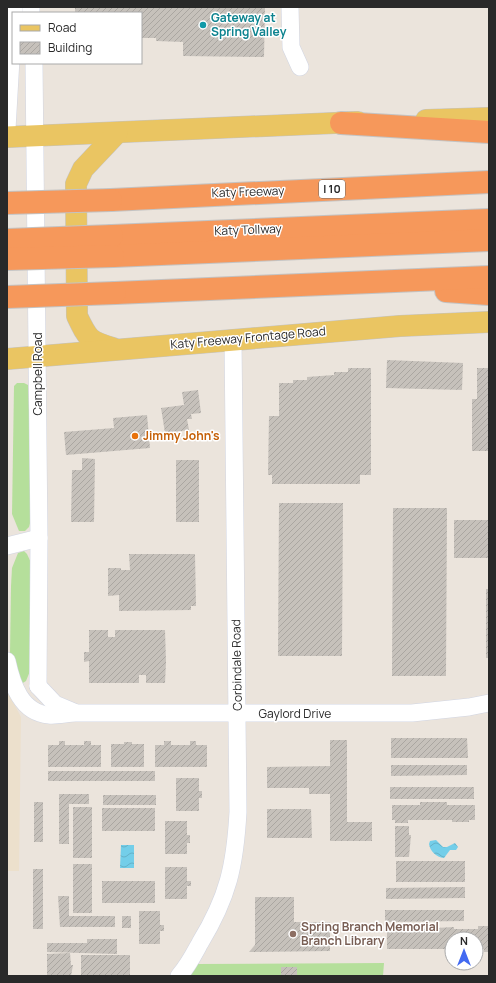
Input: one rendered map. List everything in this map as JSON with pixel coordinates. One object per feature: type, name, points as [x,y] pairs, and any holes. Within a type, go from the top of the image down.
[{"type":"highway","points":[[341,123],[489,132]]},
{"type":"highway","name":"Katy Freeway","points":[[7,203],[111,200],[489,182]]},
{"type":"highway","name":"Katy Tollway","points":[[7,259],[113,246],[489,220]]},
{"type":"highway","name":"Katy Tollway","points":[[7,240],[113,246],[489,240]]},
{"type":"highway","points":[[7,297],[489,277]]},
{"type":"highway","points":[[319,284],[489,294]]},
{"type":"highway","points":[[7,304],[43,296]]},
{"type":"main road","points":[[7,137],[489,118]]},
{"type":"main road","points":[[116,133],[83,169],[76,184],[77,316],[87,336],[95,343],[116,350]]},
{"type":"main road","name":"Katy Freeway Frontage Road","points":[[7,359],[428,324],[489,322]]},
{"type":"street","points":[[290,7],[291,47],[300,67]]},
{"type":"street","points":[[7,129],[12,52]]},
{"type":"street","name":"Campbell Road","points":[[34,64],[38,356],[38,686]]},
{"type":"street","name":"Corbindale Road","points":[[179,976],[214,920],[227,890],[232,870],[238,812],[234,340]]},
{"type":"street","points":[[7,546],[39,538]]},
{"type":"street","points":[[7,661],[12,682],[21,699],[38,686]]},
{"type":"street","name":"Gaylord Drive","points":[[38,686],[55,704],[76,713]]},
{"type":"street","name":"Gaylord Drive","points":[[21,699],[35,712],[50,715],[76,713],[412,713],[469,707],[489,703]]},
{"type":"shaded area","points":[[7,691],[21,717],[19,871],[7,871]]},
{"type":"green space","points":[[17,383],[24,383],[28,385],[33,512],[29,527],[25,531],[19,531],[12,514],[14,386]]},
{"type":"green space","points":[[24,551],[33,567],[30,671],[26,681],[21,684],[10,654],[11,586],[12,568],[18,553]]},
{"type":"green space","points":[[384,963],[383,976],[187,976],[196,964]]},
{"type":"water","points":[[436,840],[443,847],[447,847],[455,843],[458,847],[456,850],[450,850],[444,858],[434,853],[430,847],[430,841]]},
{"type":"water","points":[[121,845],[134,845],[134,868],[120,868]]},
{"type":"building","name":"Gateway at Spring Valley","points":[[75,7],[265,7],[264,57],[183,56],[183,42],[156,41],[156,38],[142,38],[142,12],[75,12]]},
{"type":"building","points":[[387,360],[463,363],[462,390],[386,388]]},
{"type":"building","points":[[348,368],[371,368],[371,475],[360,475],[360,484],[272,484],[272,475],[268,475],[269,416],[279,416],[279,383],[293,383],[293,380],[307,380],[307,377],[334,375],[334,372],[348,372]]},
{"type":"building","points":[[477,368],[489,368],[489,451],[472,451],[472,399],[477,399]]},
{"type":"building","points":[[198,390],[201,413],[191,414],[192,419],[187,419],[189,430],[165,433],[161,408],[184,405],[182,392]]},
{"type":"building","points":[[147,415],[150,448],[66,455],[64,432],[114,428],[113,418]]},
{"type":"building","points":[[82,458],[95,459],[94,522],[71,522],[72,470],[82,470]]},
{"type":"building","points":[[176,460],[199,460],[199,522],[176,522]]},
{"type":"building","points":[[279,503],[343,503],[342,656],[278,656]]},
{"type":"building","points":[[393,508],[447,508],[446,676],[392,676]]},
{"type":"building","points":[[454,520],[489,520],[489,558],[454,558]]},
{"type":"building","points":[[129,554],[195,554],[196,606],[191,606],[191,610],[119,611],[119,595],[108,596],[108,568],[130,570]]},
{"type":"building","points":[[486,589],[489,589],[489,658],[486,658]]},
{"type":"building","points":[[89,630],[108,630],[108,637],[115,637],[115,630],[165,630],[165,683],[146,683],[146,675],[139,675],[139,683],[89,683],[89,661],[84,662],[84,652],[89,652]]},
{"type":"building","points":[[391,738],[467,738],[468,758],[391,758]]},
{"type":"building","points":[[330,740],[347,740],[347,822],[372,822],[372,841],[330,841],[330,794],[309,794],[309,788],[267,788],[267,767],[330,766]]},
{"type":"building","points":[[59,741],[65,741],[65,745],[84,745],[84,741],[91,741],[91,745],[101,745],[101,767],[48,767],[48,745],[59,745]]},
{"type":"building","points":[[164,741],[171,741],[171,745],[190,745],[190,741],[196,741],[196,745],[207,745],[207,767],[155,767],[155,745],[164,745]]},
{"type":"building","points":[[124,742],[144,744],[144,767],[111,767],[111,744],[124,744]]},
{"type":"building","points":[[391,765],[467,765],[467,775],[391,776]]},
{"type":"building","points":[[48,771],[155,771],[155,781],[48,781]]},
{"type":"building","points":[[176,778],[199,778],[199,791],[202,791],[202,798],[199,798],[199,811],[176,811]]},
{"type":"building","points":[[390,787],[474,787],[474,799],[390,799]]},
{"type":"building","points":[[59,794],[89,794],[89,804],[69,804],[69,844],[59,844]]},
{"type":"building","points":[[103,795],[156,795],[156,805],[103,805]]},
{"type":"building","points":[[34,802],[43,802],[43,842],[34,842]]},
{"type":"building","points":[[420,802],[447,802],[447,805],[475,805],[475,820],[469,820],[469,822],[452,822],[452,820],[408,820],[408,823],[395,823],[395,820],[392,820],[392,805],[420,805]]},
{"type":"building","points":[[73,807],[92,807],[92,858],[73,858]]},
{"type":"building","points":[[102,808],[155,808],[155,831],[102,831]]},
{"type":"building","points":[[267,809],[311,809],[312,838],[267,838]]},
{"type":"building","points":[[165,821],[187,821],[187,835],[190,835],[190,843],[187,843],[187,854],[165,854]]},
{"type":"building","points":[[395,826],[409,826],[409,835],[411,835],[409,857],[395,857]]},
{"type":"building","points":[[396,861],[465,861],[465,882],[396,882]]},
{"type":"building","points":[[73,864],[92,864],[92,913],[73,913]]},
{"type":"building","points":[[165,867],[187,867],[187,881],[191,881],[191,886],[187,886],[187,899],[165,899]]},
{"type":"building","points":[[33,869],[43,869],[43,929],[33,929]]},
{"type":"building","points":[[102,881],[155,881],[155,903],[102,903]]},
{"type":"building","points":[[465,887],[465,898],[386,899],[386,888]]},
{"type":"building","points":[[58,896],[69,896],[69,916],[115,916],[115,927],[60,927]]},
{"type":"building","name":"Spring Branch Memorial Branch Library","points":[[255,897],[294,897],[294,922],[330,922],[330,951],[249,952],[255,945]]},
{"type":"building","points":[[385,910],[464,910],[464,921],[385,922]]},
{"type":"building","points":[[139,911],[160,911],[160,925],[164,925],[164,931],[160,931],[160,944],[139,944]]},
{"type":"building","points":[[122,916],[131,916],[131,928],[122,928]]},
{"type":"building","points":[[478,926],[489,926],[489,952],[484,952],[484,931],[444,931],[444,949],[387,949],[387,929],[454,927],[454,929],[478,929]]},
{"type":"building","points":[[87,939],[117,939],[117,954],[47,952],[47,943],[87,943]]},
{"type":"building","points":[[70,953],[71,965],[73,965],[71,976],[47,976],[47,954]]},
{"type":"building","points":[[81,955],[130,955],[130,975],[81,975]]},
{"type":"building","points":[[281,967],[297,967],[297,976],[281,976]]},
{"type":"place","name":"Gateway at Spring Valley","points":[[203,25]]},
{"type":"place","name":"Jimmy John's","points":[[135,436]]},
{"type":"place","name":"Spring Branch Memorial Branch Library","points":[[293,934]]}]
